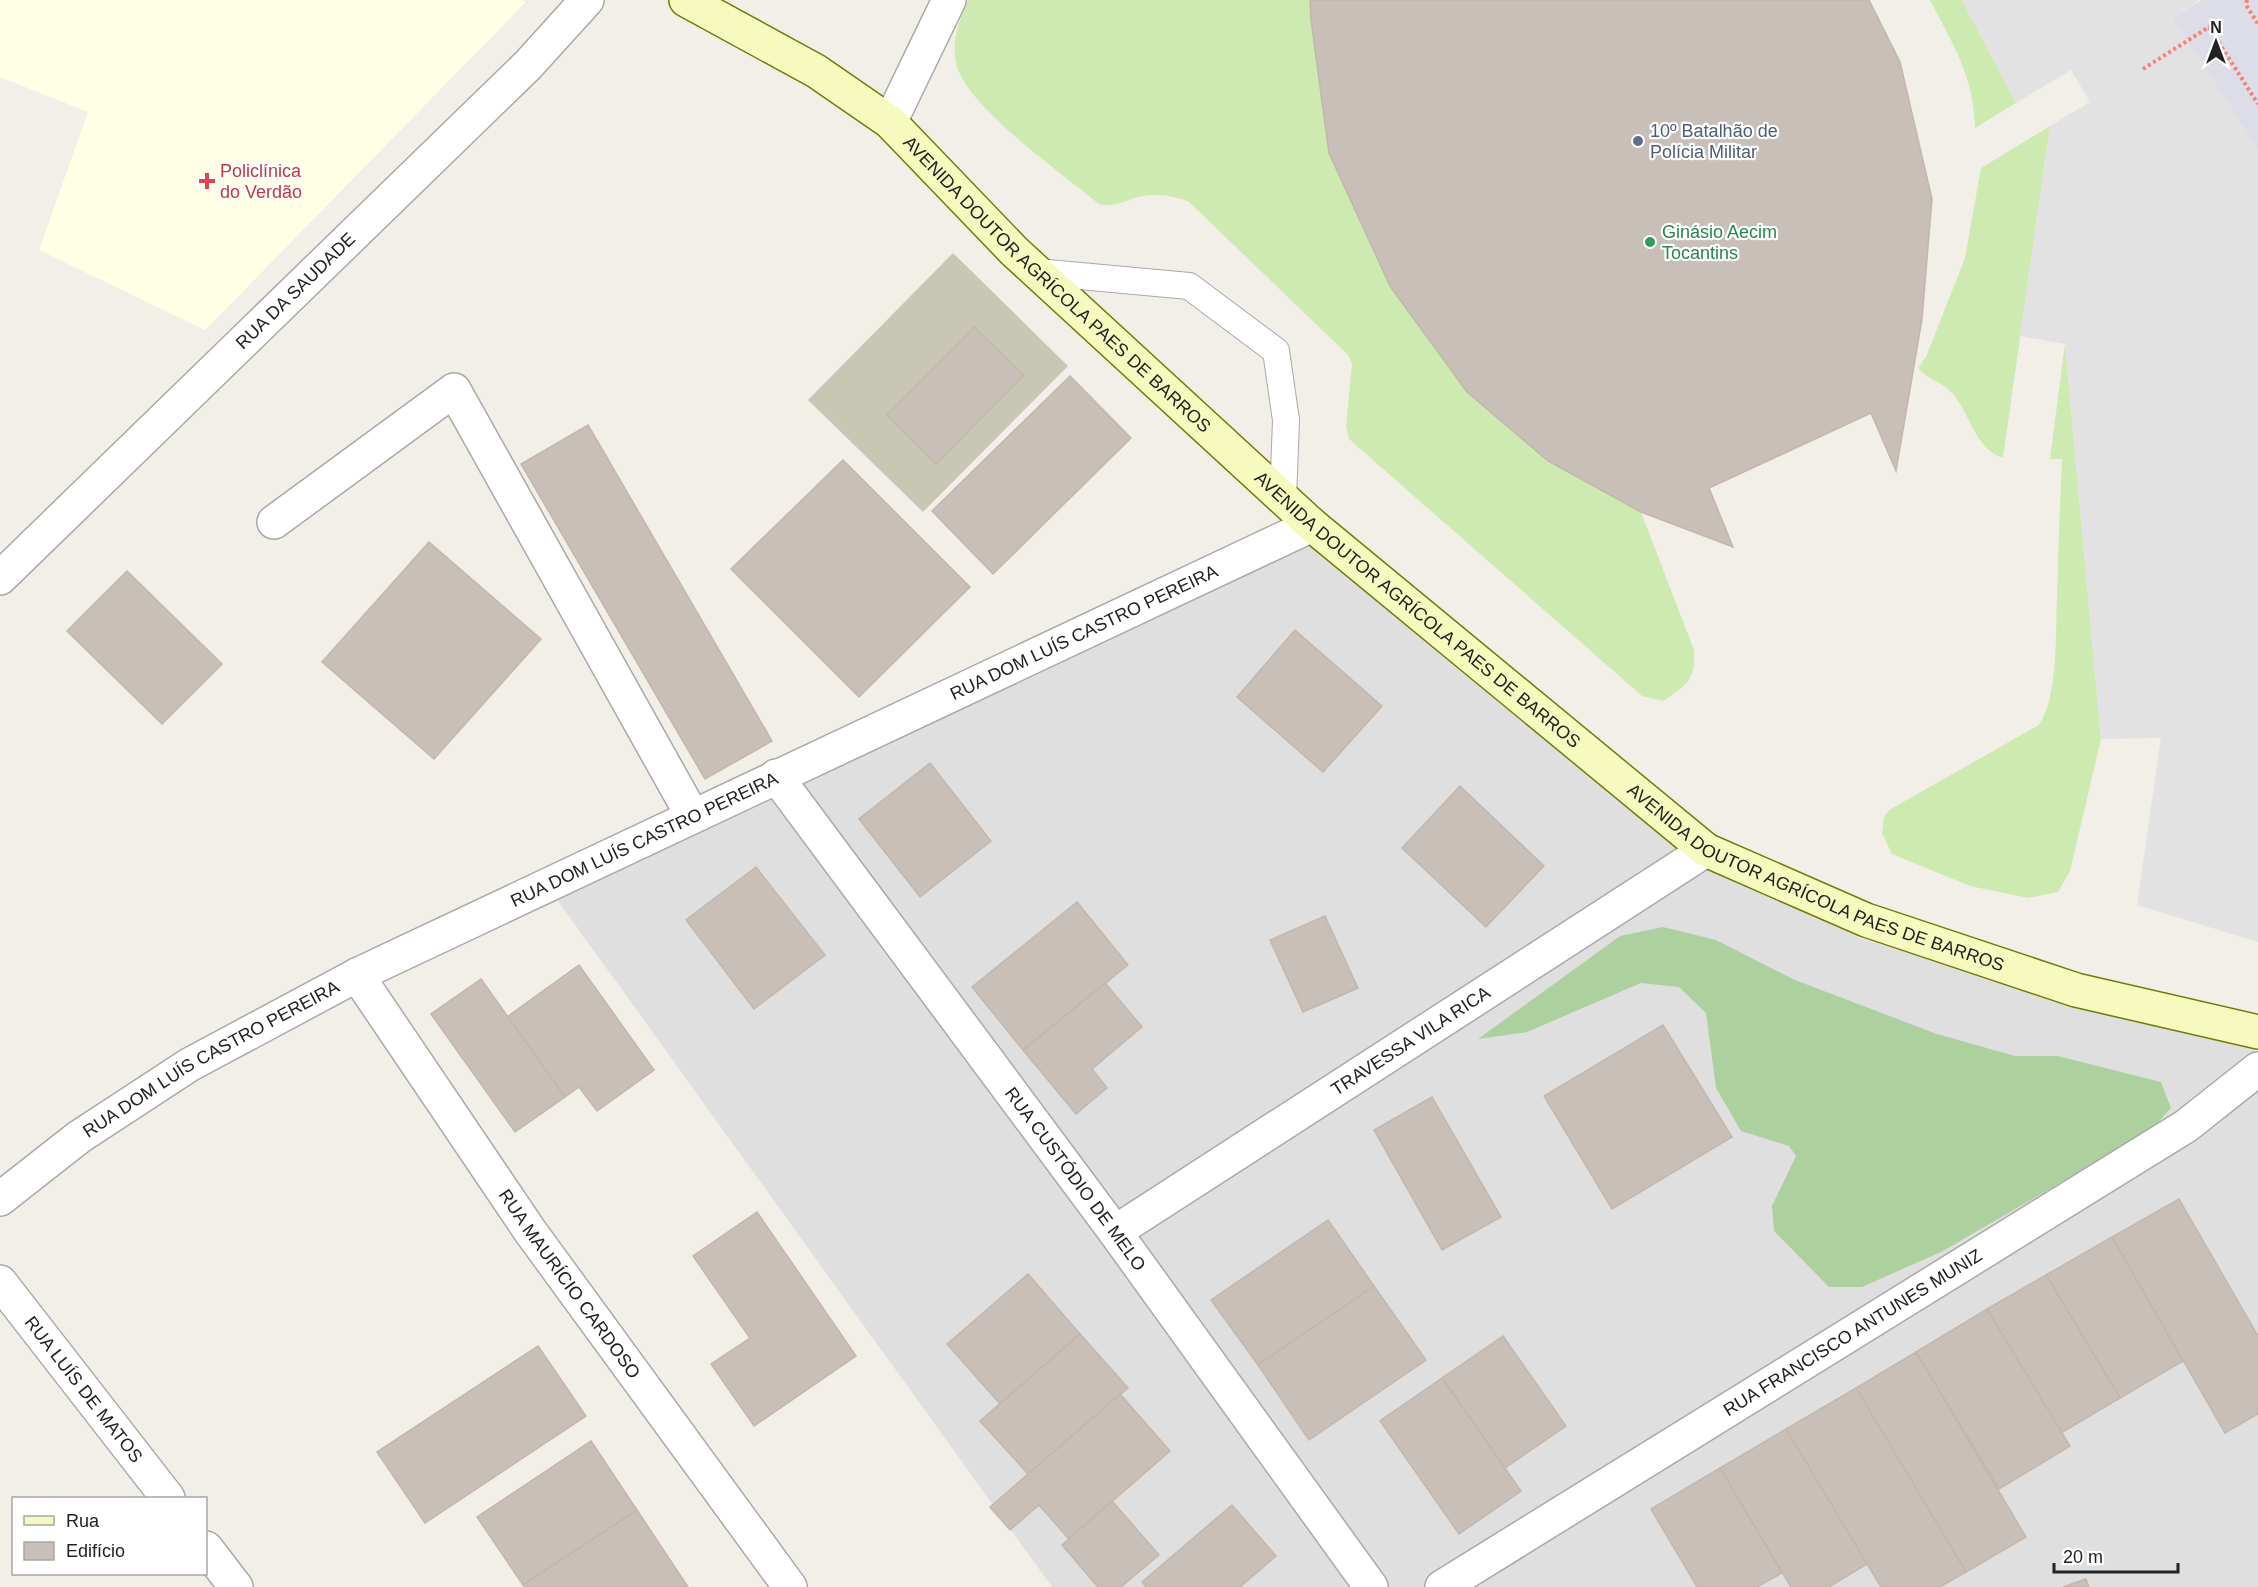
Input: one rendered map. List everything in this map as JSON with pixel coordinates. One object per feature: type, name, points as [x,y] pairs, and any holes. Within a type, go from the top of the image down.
[{"type":"street","name":"RUA DA SAUDADE","points":[[0,578],[528,65],[587,0]]},
{"type":"street","name":"AVENIDA DOUTOR AGRÍCOLA PAES DE BARROS","points":[[686,0],[816,71],[890,122],[1037,272],[1312,525],[1706,850],[1866,920],[2065,987],[2258,1032]]},
{"type":"street","points":[[890,122],[949,0]]},
{"type":"street","points":[[274,522],[454,390],[692,815]]},
{"type":"street","name":"RUA DOM LUÍS CASTRO PEREIRA","points":[[0,1199],[79,1137],[189,1065],[357,975],[692,815],[1312,525]]},
{"type":"street","name":"RUA CUSTÓDIO DE MELO","points":[[776,776],[1115,1232],[1371,1587]]},
{"type":"street","name":"TRAVESSA VILA RICA","points":[[1115,1232],[1706,850]]},
{"type":"street","name":"RUA MAURÍCIO CARDOSO","points":[[357,975],[530,1231],[790,1587]]},
{"type":"street","name":"RUA FRANCISCO ANTUNES MUNIZ","points":[[1442,1587],[2186,1126],[2258,1069]]},
{"type":"street","name":"RUA LUÍS DE MATOS","points":[[0,1282],[167,1497]]},
{"type":"street","points":[[207,1549],[236,1587]]},
{"type":"lane","points":[[1037,272],[1189,286],[1276,351],[1286,420],[1283,499]]},
{"type":"path","points":[[2247,0],[2246,5],[2258,24]]},
{"type":"path","points":[[2143,69],[2209,27],[2258,104]]},
{"type":"shaded area","name":"Policlínica do Verdão","points":[[0,0],[521,0],[526,2],[205,330],[39,250],[88,112],[0,77]]},
{"type":"shaded area","points":[[1962,0],[2200,0],[2172,19],[2258,149],[2258,942],[2137,905],[2161,738],[2101,739],[2065,344],[2020,336],[2050,126],[2090,102],[2071,70],[2016,103]]},
{"type":"shaded area","points":[[2202,0],[2258,0],[2258,149],[2172,19]]},
{"type":"shaded area","points":[[953,253],[1068,366],[923,512],[808,400]]},
{"type":"shaded area","points":[[1310,530],[1698,859],[1860,938],[2067,1002],[2258,1051],[2258,1587],[1052,1587],[553,894]]},
{"type":"green space","points":[[968,0],[1310,0],[1329,153],[1390,286],[1548,461],[1641,512],[1694,650],[1693,668],[1684,686],[1663,701],[1642,696],[1349,439],[1346,427],[1352,364],[1348,355],[1189,202],[1168,196],[1153,195],[1112,205],[1099,204],[1040,158],[996,119],[963,80],[956,63],[955,38]]},
{"type":"green space","points":[[1930,0],[1962,0],[2016,103],[1975,128],[1971,92],[1961,61]]},
{"type":"green space","points":[[2050,126],[2003,458],[1985,446],[1952,393],[1918,368],[1926,357],[1965,258],[1981,168]]},
{"type":"green space","points":[[2065,344],[2101,739],[2070,871],[2058,892],[2028,898],[1970,886],[1892,854],[1882,833],[1884,817],[1889,810],[2039,725],[2045,712],[2050,697],[2055,664],[2062,459],[2050,459]]},
{"type":"green space","points":[[1663,927],[1716,940],[1795,980],[1937,1034],[2015,1056],[2058,1056],[2161,1082],[2171,1108],[2150,1131],[1941,1252],[1862,1287],[1829,1287],[1774,1231],[1772,1206],[1796,1156],[1789,1146],[1741,1131],[1716,1088],[1706,1013],[1679,987],[1641,983],[1527,1032],[1478,1039],[1620,936]]},
{"type":"building","name":"Ginásio Aecim Tocantins","points":[[1310,0],[1869,0],[1900,62],[1932,199],[1922,319],[1896,471],[1871,413],[1709,488],[1733,547],[1641,512],[1548,461],[1467,392],[1390,286],[1329,153]]},
{"type":"building","points":[[974,327],[1024,375],[936,464],[887,415]]},
{"type":"building","points":[[1070,376],[1131,438],[993,574],[932,511]]},
{"type":"building","points":[[588,425],[772,741],[705,779],[521,464]]},
{"type":"building","points":[[843,460],[970,587],[859,697],[731,569]]},
{"type":"building","points":[[429,542],[541,639],[434,759],[322,662]]},
{"type":"building","points":[[127,571],[222,664],[162,724],[67,631]]},
{"type":"building","points":[[1295,630],[1382,706],[1323,772],[1237,697]]},
{"type":"building","points":[[930,763],[991,841],[920,897],[859,819]]},
{"type":"building","points":[[1460,786],[1544,866],[1486,927],[1402,848]]},
{"type":"building","points":[[756,867],[825,955],[754,1009],[686,920]]},
{"type":"building","points":[[1077,902],[1128,965],[1023,1050],[972,987]]},
{"type":"building","points":[[1325,916],[1358,988],[1303,1012],[1270,940]]},
{"type":"building","points":[[579,965],[654,1070],[597,1111],[579,1087],[565,1097],[507,1017]]},
{"type":"building","points":[[481,979],[565,1097],[515,1132],[431,1014]]},
{"type":"building","points":[[1105,983],[1142,1027],[1092,1069],[1107,1088],[1076,1114],[1023,1050]]},
{"type":"building","points":[[1663,1025],[1732,1137],[1612,1209],[1544,1096]]},
{"type":"building","points":[[1432,1097],[1501,1217],[1442,1250],[1374,1130]]},
{"type":"building","points":[[2179,1199],[2258,1336],[2258,1414],[2225,1433],[2112,1237]]},
{"type":"building","points":[[757,1212],[856,1356],[754,1426],[711,1364],[750,1338],[693,1256]]},
{"type":"building","points":[[1328,1220],[1374,1286],[1258,1365],[1211,1300]]},
{"type":"building","points":[[2112,1237],[2183,1361],[2120,1398],[2046,1275]]},
{"type":"building","points":[[1028,1274],[1080,1334],[1000,1404],[947,1344]]},
{"type":"building","points":[[2046,1275],[2120,1398],[2061,1433],[1987,1309]]},
{"type":"building","points":[[1374,1286],[1426,1360],[1309,1440],[1258,1365]]},
{"type":"building","points":[[1987,1309],[2070,1446],[1999,1489],[1916,1352]]},
{"type":"building","points":[[1080,1334],[1128,1388],[1028,1474],[980,1421]]},
{"type":"building","points":[[1503,1336],[1566,1426],[1505,1468],[1442,1378]]},
{"type":"building","points":[[538,1346],[586,1416],[425,1523],[377,1452]]},
{"type":"building","points":[[1916,1352],[2026,1537],[1966,1572],[1856,1388]]},
{"type":"building","points":[[1442,1378],[1521,1491],[1459,1534],[1380,1421]]},
{"type":"building","points":[[1856,1388],[1966,1572],[1940,1587],[1881,1587],[1786,1429]]},
{"type":"building","points":[[1120,1394],[1170,1451],[1069,1539],[1039,1505],[1010,1530],[990,1507]]},
{"type":"building","points":[[1786,1429],[1867,1564],[1829,1587],[1791,1587],[1720,1468]]},
{"type":"building","points":[[591,1441],[637,1510],[523,1585],[477,1517]]},
{"type":"building","points":[[1720,1468],[1782,1573],[1757,1587],[1697,1587],[1651,1509]]},
{"type":"building","points":[[1112,1501],[1159,1555],[1121,1587],[1098,1587],[1062,1545]]},
{"type":"building","points":[[1232,1505],[1276,1556],[1240,1587],[1146,1587],[1142,1582]]},
{"type":"building","points":[[637,1510],[688,1587],[525,1587],[523,1585]]},
{"type":"building","points":[[2086,1579],[2089,1587],[2063,1587]]},
{"type":"place","name":"10º Batalhão de Polícia Militar","points":[[1638,141]]},
{"type":"place","name":"Policlínica do Verdão","points":[[207,181]]},
{"type":"place","name":"Ginásio Aecim Tocantins","points":[[1650,242]]}]
